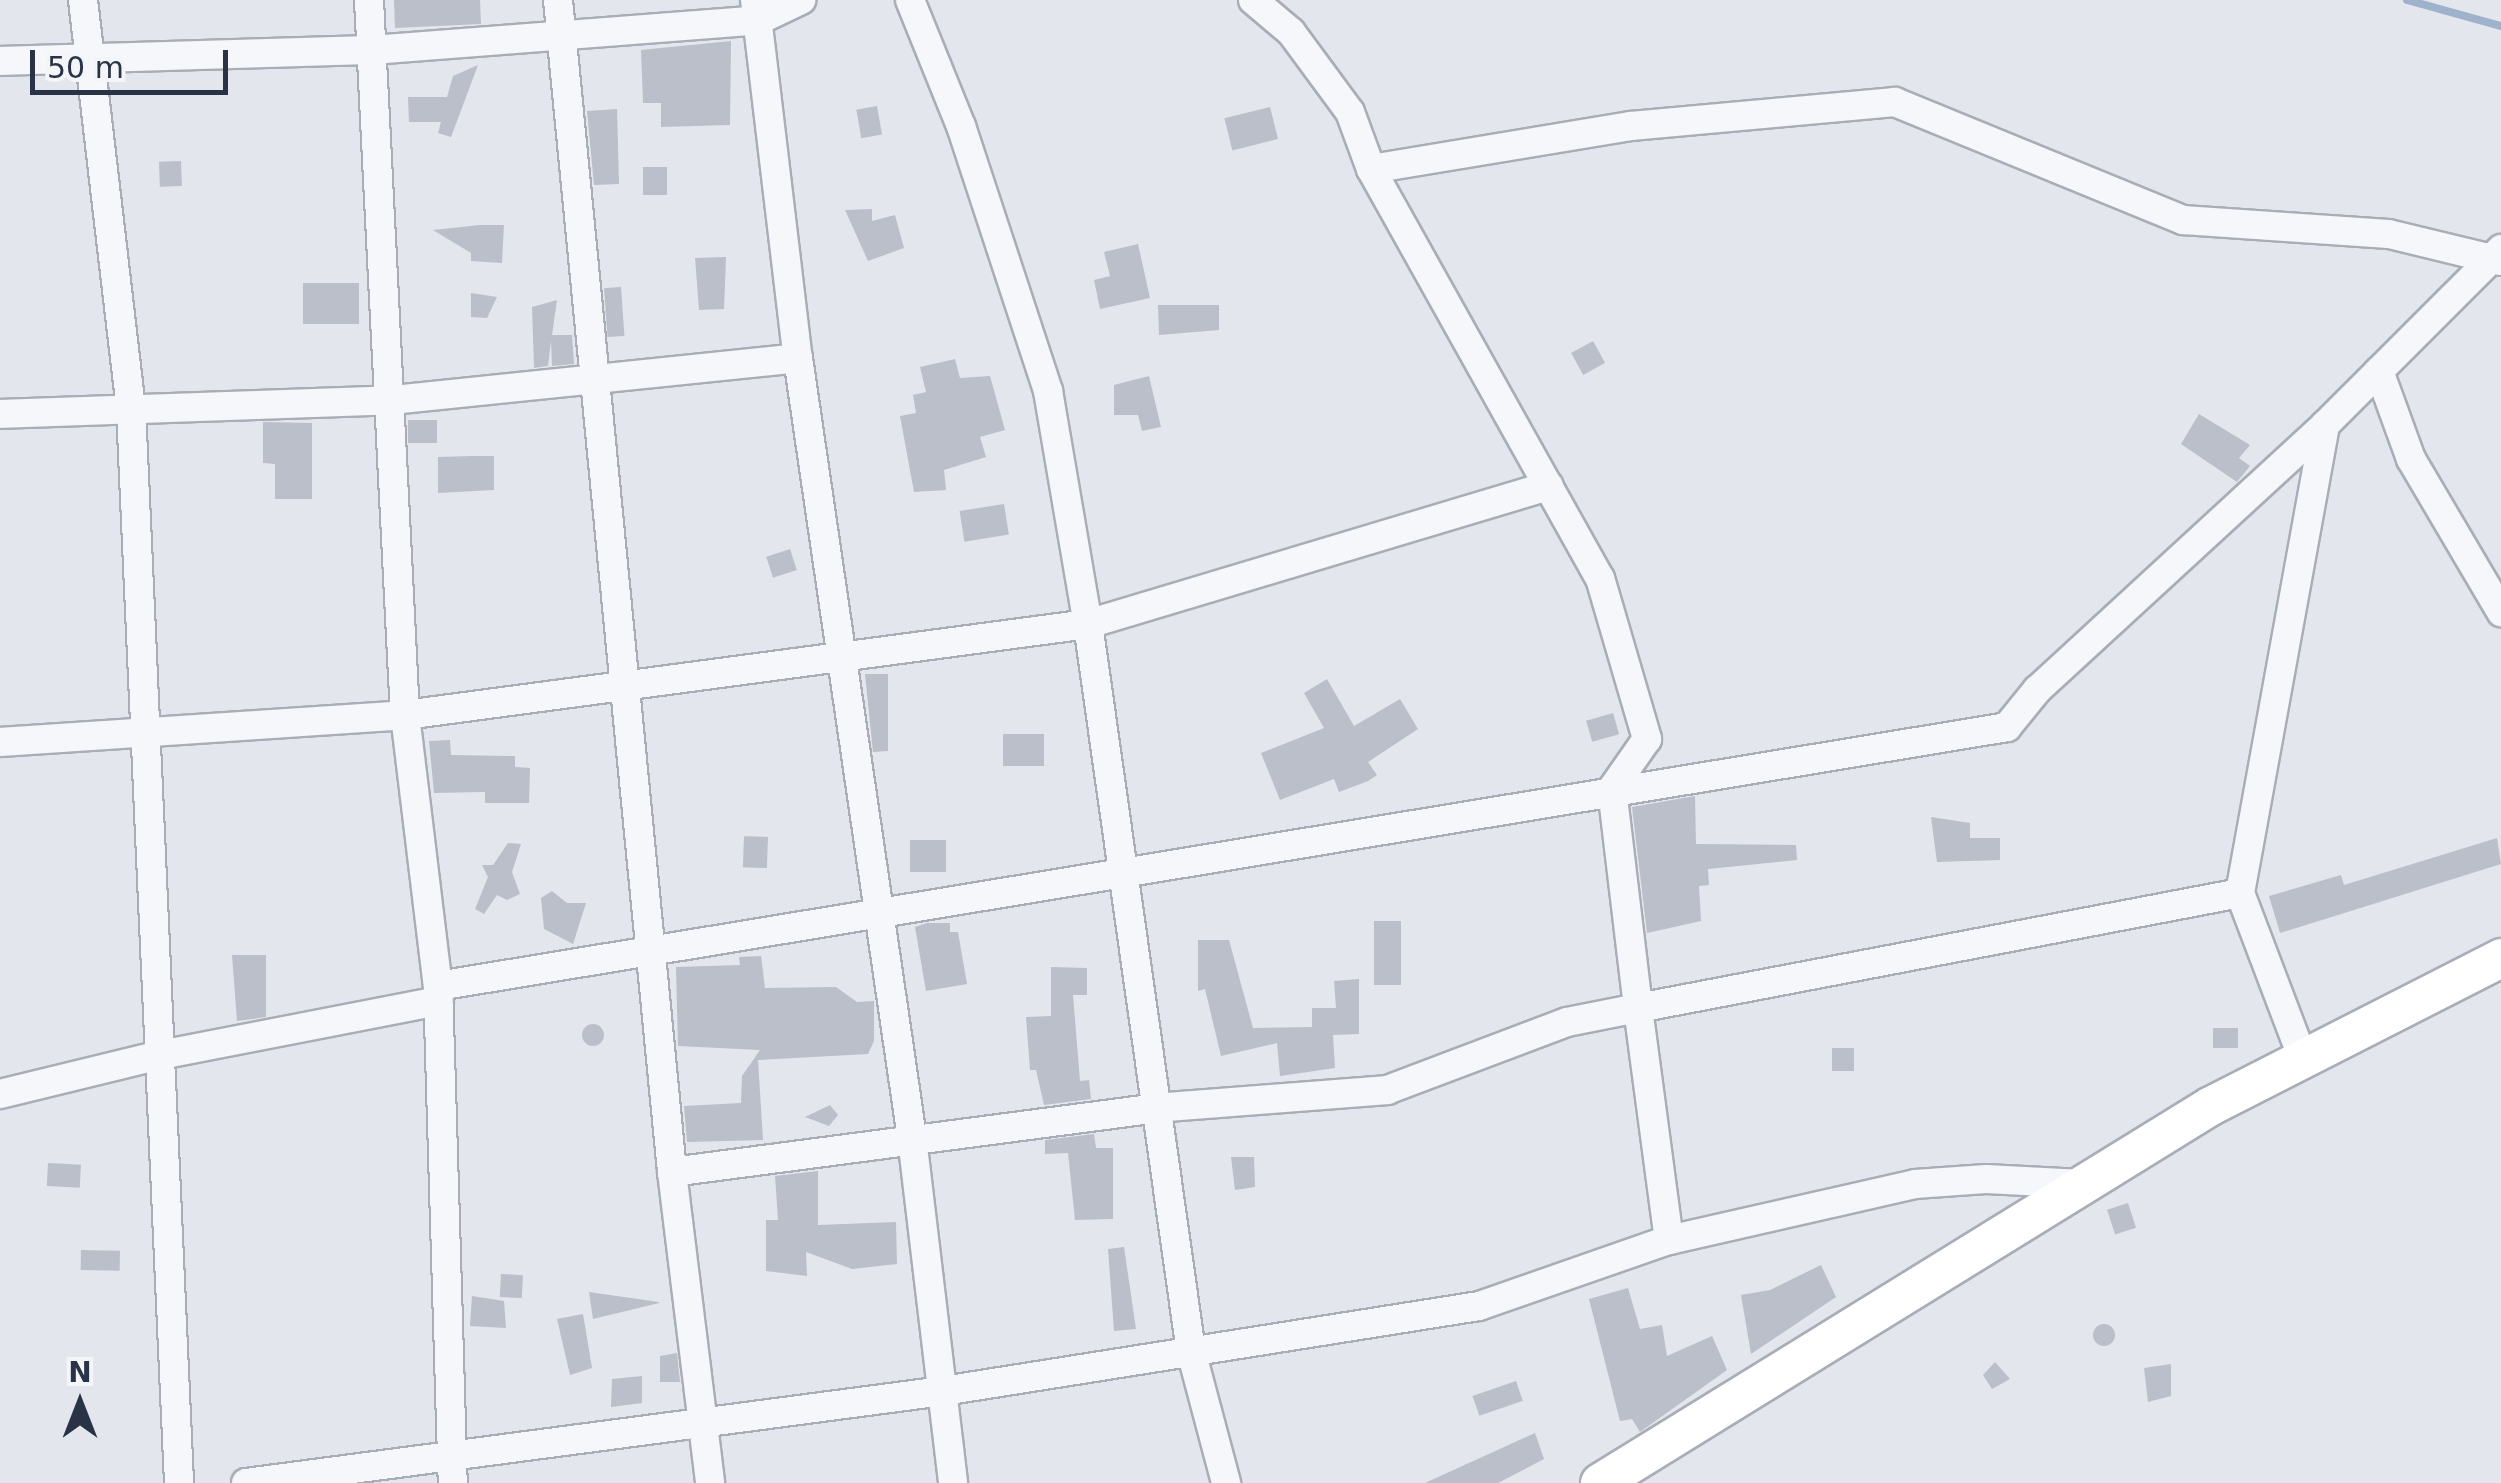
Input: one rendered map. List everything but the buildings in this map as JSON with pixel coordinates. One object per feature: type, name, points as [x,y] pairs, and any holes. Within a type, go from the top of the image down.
[{"type":"main road","points":[[1600,1483],[2302,1056],[2501,958]]},
{"type":"street","points":[[83,0],[131,409],[142,734],[179,1483]]},
{"type":"street","points":[[369,0],[393,400],[405,715],[439,994],[451,1470]]},
{"type":"street","points":[[558,0],[672,1172],[710,1483]]},
{"type":"street","points":[[0,61],[372,50],[562,35],[757,10],[801,0]]},
{"type":"street","points":[[910,0],[962,126],[1048,391],[1088,624],[1191,1352],[1226,1483]]},
{"type":"street","points":[[1252,0],[1292,32],[1350,112],[1371,168],[1600,578],[1647,739],[1612,789],[1669,1240]]},
{"type":"street","points":[[757,10],[798,358],[912,1138],[953,1483]]},
{"type":"street","points":[[1371,168],[1630,126],[1894,102],[2183,220],[2389,234],[2497,256]]},
{"type":"street","points":[[0,1094],[160,1055],[653,950],[879,918],[1122,872],[1612,789],[2007,727],[2036,690],[2326,425],[2497,256]]},
{"type":"street","points":[[0,414],[393,400],[798,358]]},
{"type":"street","points":[[2378,371],[2411,459],[2501,612]]},
{"type":"street","points":[[2302,1056],[2240,893],[2326,425]]},
{"type":"street","points":[[0,742],[405,715],[1088,624],[1549,486]]},
{"type":"street","points":[[672,1172],[1155,1108],[1387,1090],[1553,1027],[2240,893]]},
{"type":"street","points":[[246,1483],[451,1470],[703,1424],[1479,1306],[1669,1240],[1915,1184],[1986,1179],[2086,1184]]},
{"type":"waterway","points":[[2407,0],[2501,26]]}]
